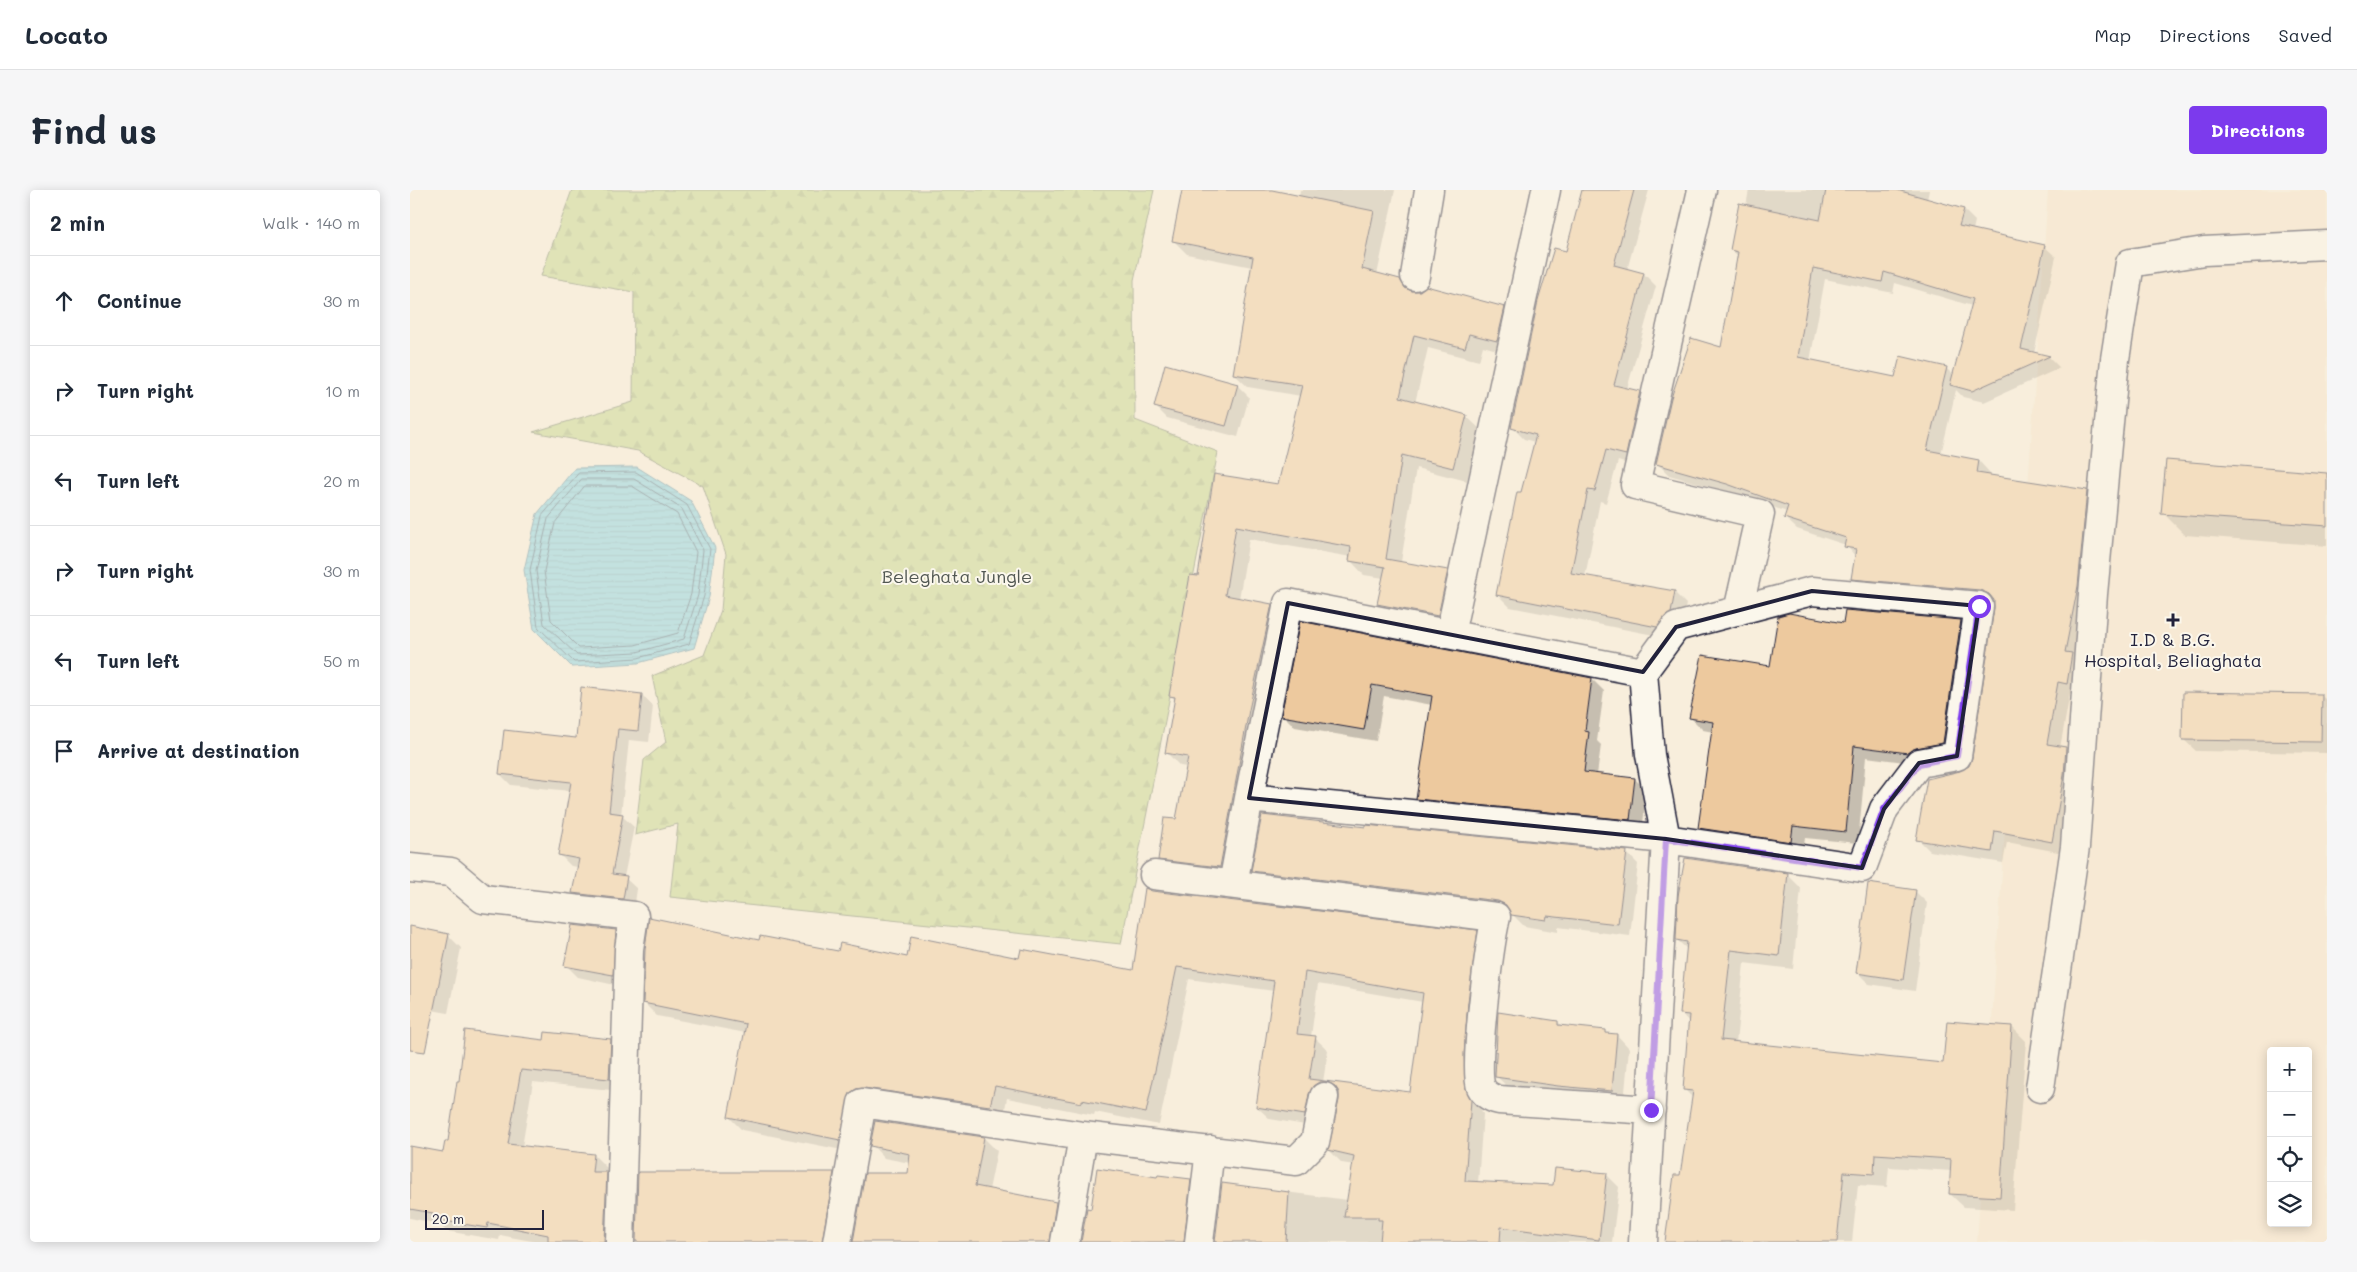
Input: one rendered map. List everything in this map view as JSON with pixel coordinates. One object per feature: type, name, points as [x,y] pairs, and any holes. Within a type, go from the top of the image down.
[{"type":"street","points":[[1415,276],[1429,190]]},
{"type":"street","points":[[1450,634],[1546,190]]},
{"type":"street","points":[[1702,190],[1634,485],[1760,514],[1738,611]]},
{"type":"street","points":[[2040,1088],[2076,847],[2093,594],[2115,359],[2130,263],[2204,251],[2327,245]]},
{"type":"street","points":[[1249,798],[1666,839],[1862,868],[1884,809],[1919,764],[1957,756],[1979,606],[1812,591],[1676,627],[1643,672],[1650,755],[1666,839],[1643,1242]]},
{"type":"street","points":[[1233,884],[1288,603],[1643,672]]},
{"type":"street","points":[[410,868],[451,872],[483,899],[634,916],[629,949],[620,1242]]},
{"type":"street","points":[[1154,875],[1496,917],[1480,1058],[1480,1079],[1486,1095],[1499,1100],[1651,1110]]},
{"type":"street","points":[[837,1242],[862,1103],[1082,1136],[1296,1160],[1315,1142],[1324,1097]]},
{"type":"street","points":[[1065,1242],[1082,1136]]},
{"type":"street","points":[[1199,1242],[1210,1150]]},
{"type":"highlighted area","points":[[1812,591],[1979,606],[1957,756],[1919,763],[1884,809],[1862,868],[1666,839],[1249,798],[1288,603],[1643,672],[1676,627]]},
{"type":"shaded area","name":"I.D & B.G. Hospital, Beliaghata","points":[[2048,190],[2327,190],[2327,1242],[1977,1242]]},
{"type":"green space","name":"Beleghata Jungle","points":[[572,190],[1154,190],[1134,280],[1135,420],[1218,452],[1121,944],[670,897],[678,824],[635,835],[644,760],[666,742],[652,676],[704,655],[721,610],[726,554],[703,486],[638,451],[533,432],[633,402],[634,292],[541,276]]},
{"type":"water","points":[[637,467],[691,501],[715,548],[709,597],[694,648],[638,663],[572,667],[534,629],[524,570],[537,514],[575,468]]},
{"type":"building","points":[[1182,190],[1272,190],[1374,211],[1362,269],[1400,279],[1405,288],[1412,291],[1420,291],[1426,286],[1505,307],[1497,341],[1469,334],[1465,348],[1414,335],[1400,397],[1467,415],[1453,468],[1402,455],[1386,559],[1448,570],[1438,616],[1377,604],[1385,567],[1349,561],[1351,547],[1236,526],[1225,595],[1272,604],[1249,710],[1220,867],[1158,860],[1164,818],[1176,819],[1188,757],[1165,753],[1175,697],[1169,696],[1190,575],[1198,576],[1214,474],[1278,484],[1302,385],[1233,374],[1253,257],[1172,241]]},
{"type":"building","points":[[1582,190],[1634,190],[1614,265],[1644,273],[1614,385],[1640,391],[1626,455],[1606,450],[1595,491],[1588,490],[1571,573],[1675,591],[1671,613],[1657,627],[1496,595],[1517,492],[1521,492],[1536,435],[1511,428],[1538,301],[1554,248],[1566,251]]},
{"type":"building","points":[[1826,190],[1897,190],[1964,209],[1959,226],[2045,245],[2021,349],[2050,356],[1972,391],[1950,385],[1973,299],[1884,272],[1882,282],[1813,268],[1798,357],[1895,377],[1900,356],[1947,367],[1927,450],[1979,460],[1977,473],[2087,490],[2078,586],[2065,652],[2072,653],[2067,684],[2058,682],[2047,744],[2066,747],[2064,775],[2052,842],[1995,831],[1992,852],[1916,840],[1927,779],[1960,771],[1969,766],[1972,758],[1994,608],[1994,600],[1989,594],[1980,590],[1851,579],[1856,549],[1844,547],[1846,538],[1784,518],[1788,506],[1727,484],[1656,464],[1671,398],[1691,338],[1721,347],[1738,252],[1730,250],[1739,203],[1820,220]]},
{"type":"building","points":[[1165,364],[1238,384],[1226,426],[1154,407]]},
{"type":"building","points":[[2166,460],[2327,473],[2327,526],[2161,514]]},
{"type":"building","points":[[1845,610],[1961,620],[1943,743],[1916,748],[1908,753],[1854,746],[1846,832],[1793,826],[1791,842],[1698,828],[1713,722],[1689,718],[1702,655],[1770,666],[1778,616],[1789,613],[1843,623]]},
{"type":"building","points":[[1300,621],[1592,678],[1585,731],[1589,732],[1584,772],[1635,778],[1630,820],[1416,799],[1432,696],[1372,685],[1364,730],[1281,716]]},
{"type":"building","points":[[581,687],[642,694],[638,731],[618,729],[609,812],[623,814],[612,874],[627,876],[623,899],[572,893],[579,859],[558,855],[571,782],[499,774],[504,730],[576,738]]},
{"type":"building","points":[[2183,692],[2322,694],[2321,742],[2182,740]]},
{"type":"building","points":[[1262,815],[1366,827],[1366,825],[1627,851],[1618,924],[1547,916],[1546,920],[1511,915],[1506,905],[1498,901],[1251,871]]},
{"type":"building","points":[[1685,858],[1788,873],[1779,956],[1731,950],[1721,1040],[1943,1063],[1947,1021],[2012,1026],[2000,1197],[1949,1194],[1951,1159],[1875,1154],[1874,1174],[1844,1172],[1837,1242],[1665,1242],[1674,1175],[1680,1175],[1693,1091],[1683,1090],[1689,1015],[1680,1014],[1687,942],[1676,940],[1678,896]]},
{"type":"building","points":[[1868,883],[1916,890],[1903,980],[1856,973]]},
{"type":"building","points":[[1145,888],[1152,891],[1478,930],[1468,1002],[1464,1055],[1466,1089],[1471,1100],[1465,1181],[1553,1185],[1555,1168],[1607,1173],[1599,1240],[1501,1227],[1500,1242],[1380,1242],[1382,1220],[1378,1220],[1378,1217],[1344,1217],[1354,1156],[1328,1150],[1339,1100],[1339,1092],[1335,1086],[1327,1082],[1319,1082],[1313,1086],[1309,1094],[1305,1115],[1256,1107],[1274,981],[1177,967],[1146,1113],[1082,1100],[1082,1103],[995,1086],[990,1106],[864,1088],[856,1089],[850,1093],[840,1140],[728,1117],[746,1024],[643,1003],[645,950],[649,917],[759,940],[760,936],[838,951],[840,943],[907,957],[911,936],[1019,958],[1021,949],[1133,970]],"holes":[[[1305,972],[1423,993],[1410,1092],[1309,1079],[1316,1036],[1297,1034]]]},
{"type":"building","points":[[572,925],[616,930],[613,975],[564,966]]},
{"type":"building","points":[[410,926],[449,934],[425,1052],[410,1050]]},
{"type":"building","points":[[1498,1012],[1558,1021],[1558,1025],[1606,1030],[1606,1033],[1617,1034],[1612,1091],[1495,1077]]},
{"type":"building","points":[[465,1030],[544,1040],[545,1032],[611,1039],[609,1079],[521,1070],[508,1144],[594,1154],[592,1172],[607,1172],[604,1242],[548,1242],[548,1235],[488,1223],[487,1228],[432,1219],[433,1213],[410,1209],[410,1146],[443,1152],[445,1141],[448,1141],[457,1081],[459,1081]]},
{"type":"building","points":[[875,1121],[984,1137],[975,1186],[1056,1202],[1050,1242],[853,1242],[865,1173],[908,1173],[910,1154],[870,1146]]},
{"type":"building","points":[[1097,1168],[1157,1177],[1158,1175],[1191,1179],[1184,1242],[1081,1242],[1087,1208],[1091,1209]]},
{"type":"building","points":[[638,1172],[834,1172],[822,1242],[636,1242]]},
{"type":"building","points":[[1222,1183],[1289,1192],[1286,1242],[1215,1242]]},
{"type":"place","name":"I.D & B.G. Hospital, Beliaghata","points":[[2173,620]]},
{"type":"route","points":[[1651,1110],[1666,839],[1862,868],[1884,809],[1919,764],[1957,756],[1979,606]]}]
